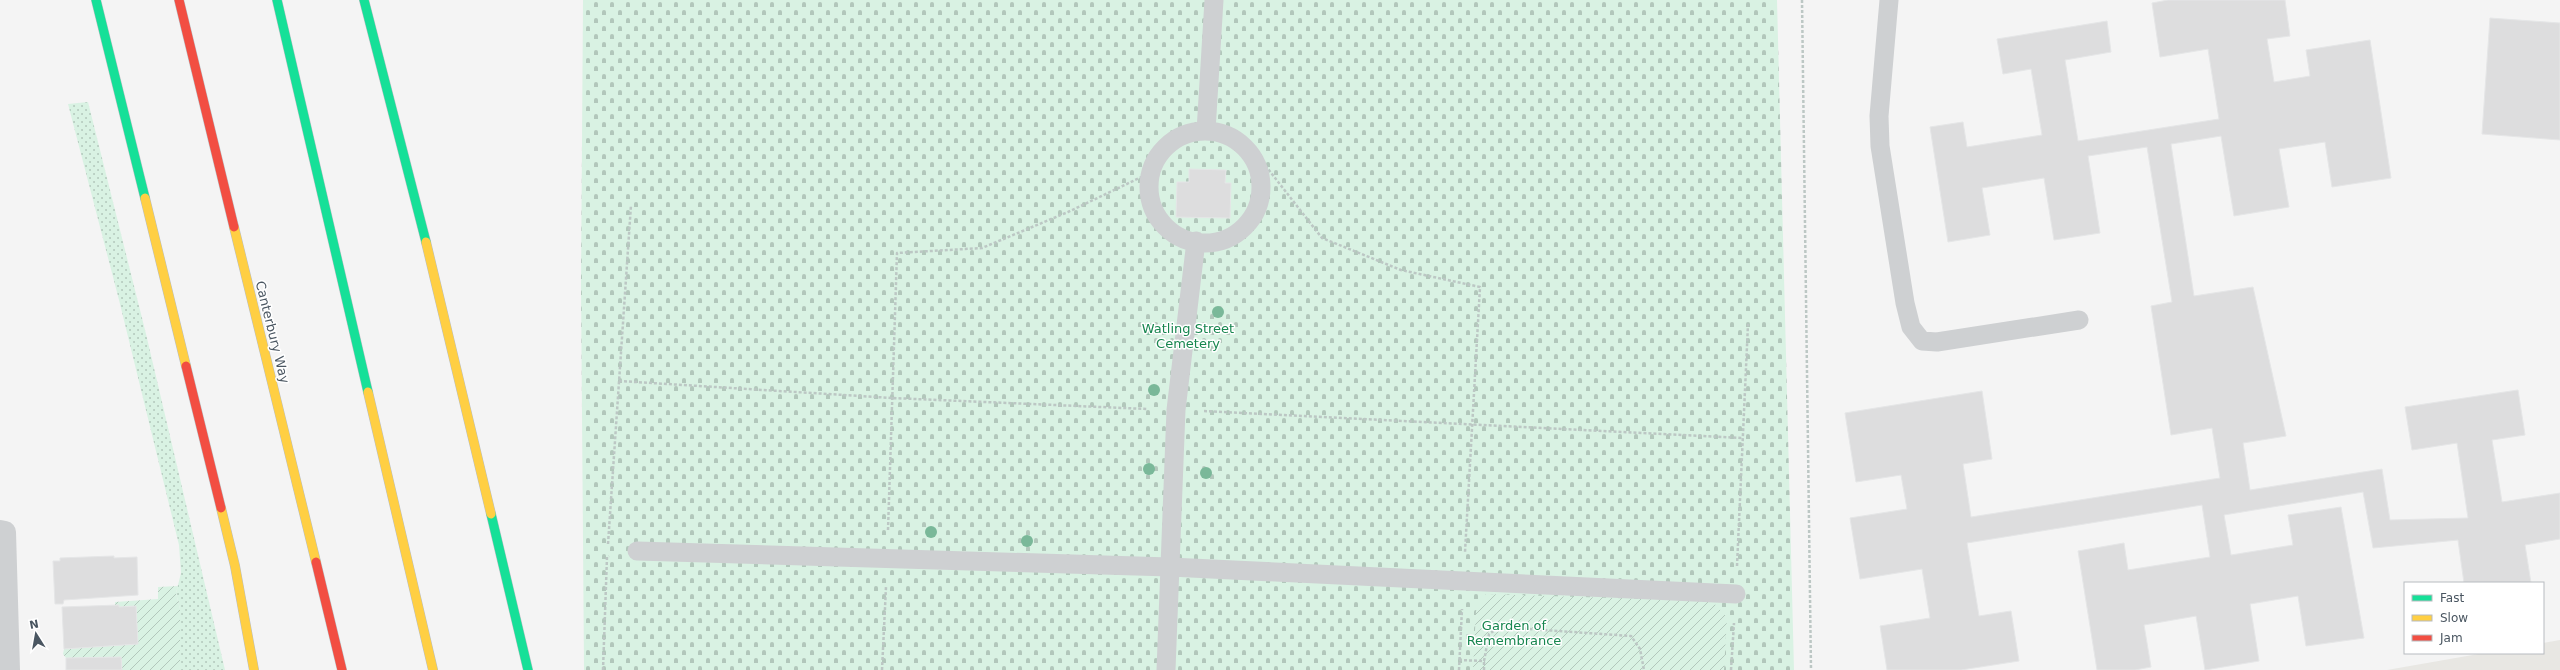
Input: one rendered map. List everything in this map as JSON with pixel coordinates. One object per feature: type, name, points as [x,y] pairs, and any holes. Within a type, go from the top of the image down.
[{"type":"highway","points":[[96,0],[235,566],[254,670]]},
{"type":"highway","name":"Canterbury Way","points":[[179,0],[342,670]]},
{"type":"highway","points":[[277,0],[433,670]]},
{"type":"highway","points":[[364,0],[406,158],[528,670]]},
{"type":"street","points":[[0,531],[5,532],[9,670]]},
{"type":"lane","points":[[1206,131],[1214,0]]},
{"type":"lane","points":[[1889,0],[1879,128],[1905,303],[1914,333],[1922,341],[1937,342],[2079,320]]},
{"type":"lane","points":[[1206,131],[1226,135],[1239,143],[1251,155],[1259,171],[1261,188],[1254,213],[1244,227],[1230,237],[1209,242],[1196,241],[1178,235],[1164,224],[1158,216],[1151,200],[1152,172],[1160,154],[1170,144],[1182,136],[1206,131]]},
{"type":"lane","points":[[1166,670],[1176,410],[1196,241]]},
{"type":"lane","points":[[637,551],[1170,567],[1736,594]]},
{"type":"path","points":[[1802,0],[1811,670]]},
{"type":"path","points":[[1239,143],[1261,160],[1322,238],[1400,270],[1480,287],[1459,670]]},
{"type":"path","points":[[882,670],[897,253],[982,248],[1068,212],[1152,172]]},
{"type":"path","points":[[602,670],[607,557],[631,205]]},
{"type":"path","points":[[1731,670],[1736,594],[1748,324]]},
{"type":"path","points":[[607,557],[637,551]]},
{"type":"path","points":[[1484,670],[1484,661],[1489,634],[1500,627],[1631,636],[1640,649],[1644,670]]},
{"type":"path","points":[[1459,660],[1484,661]]},
{"type":"shaded area","points":[[2560,640],[2560,670],[2387,670],[2478,654],[2544,654],[2544,643]]},
{"type":"green space","name":"Watling Street Cemetery","points":[[583,0],[1777,0],[1794,670],[584,670],[581,286]]},
{"type":"green space","points":[[88,102],[146,334],[225,670],[180,670],[180,609],[176,593],[181,573],[179,545],[119,300],[68,104]]},
{"type":"green space","points":[[178,586],[176,593],[180,609],[180,670],[122,670],[121,657],[66,658],[63,654],[64,649],[137,644],[136,606],[119,607],[119,605],[115,605],[115,602],[158,599],[158,587]]},
{"type":"green space","name":"Garden of Remembrance","points":[[1486,594],[1712,601],[1727,617],[1724,670],[1473,670],[1476,611]]},
{"type":"building","points":[[2168,0],[2285,0],[2290,36],[2267,39],[2274,82],[2310,76],[2306,50],[2370,40],[2391,178],[2332,187],[2325,142],[2279,149],[2289,207],[2234,216],[2221,136],[2171,144],[2194,296],[2253,287],[2286,436],[2243,443],[2250,490],[2382,469],[2390,520],[2468,518],[2457,443],[2412,450],[2405,407],[2518,390],[2525,435],[2492,440],[2502,502],[2560,493],[2560,539],[2525,545],[2531,582],[2464,582],[2458,540],[2373,548],[2363,492],[2224,515],[2231,555],[2293,545],[2288,515],[2341,507],[2364,638],[2306,646],[2298,596],[2250,604],[2259,661],[2205,670],[2196,616],[2144,625],[2151,667],[2135,670],[2097,670],[2078,551],[2124,543],[2128,570],[2210,557],[2202,505],[1967,543],[1979,616],[2011,611],[2019,661],[1961,670],[1887,670],[1880,626],[1930,618],[1922,569],[1860,579],[1850,518],[1907,509],[1901,475],[1856,482],[1845,413],[1982,391],[1992,459],[1963,464],[1971,517],[2220,478],[2212,428],[2171,435],[2151,306],[2172,302],[2147,147],[2088,156],[2100,233],[2054,240],[2044,178],[1982,188],[1990,235],[1948,242],[1930,127],[1963,122],[1967,147],[2042,135],[2031,69],[2003,74],[1997,39],[2107,21],[2111,52],[2065,60],[2078,141],[2219,119],[2208,49],[2160,57],[2152,3]]},
{"type":"building","points":[[2490,18],[2560,23],[2560,140],[2482,134]]},
{"type":"building","points":[[1189,169],[1226,170],[1225,183],[1231,183],[1230,218],[1176,217],[1177,182],[1189,182]]},
{"type":"building","points":[[114,556],[114,558],[137,557],[138,595],[64,600],[63,604],[55,604],[53,561],[60,561],[60,558]]},
{"type":"building","points":[[119,605],[119,607],[136,606],[138,644],[64,649],[62,607]]},
{"type":"building","points":[[121,657],[122,670],[66,670],[66,658]]},
{"type":"traffic: fast","points":[[96,0],[145,198]]},
{"type":"traffic: fast","points":[[277,0],[368,392]]},
{"type":"traffic: fast","points":[[364,0],[426,242]]},
{"type":"traffic: fast","points":[[491,514],[528,670]]},
{"type":"traffic: slow","points":[[145,198],[186,366]]},
{"type":"traffic: slow","points":[[234,227],[316,562]]},
{"type":"traffic: slow","points":[[426,242],[491,514]]},
{"type":"traffic: slow","points":[[368,392],[433,670]]},
{"type":"traffic: slow","points":[[221,508],[235,566],[254,670]]},
{"type":"traffic: jam","points":[[179,0],[234,227]]},
{"type":"traffic: jam","points":[[186,366],[221,508]]},
{"type":"traffic: jam","points":[[316,562],[342,670]]}]
